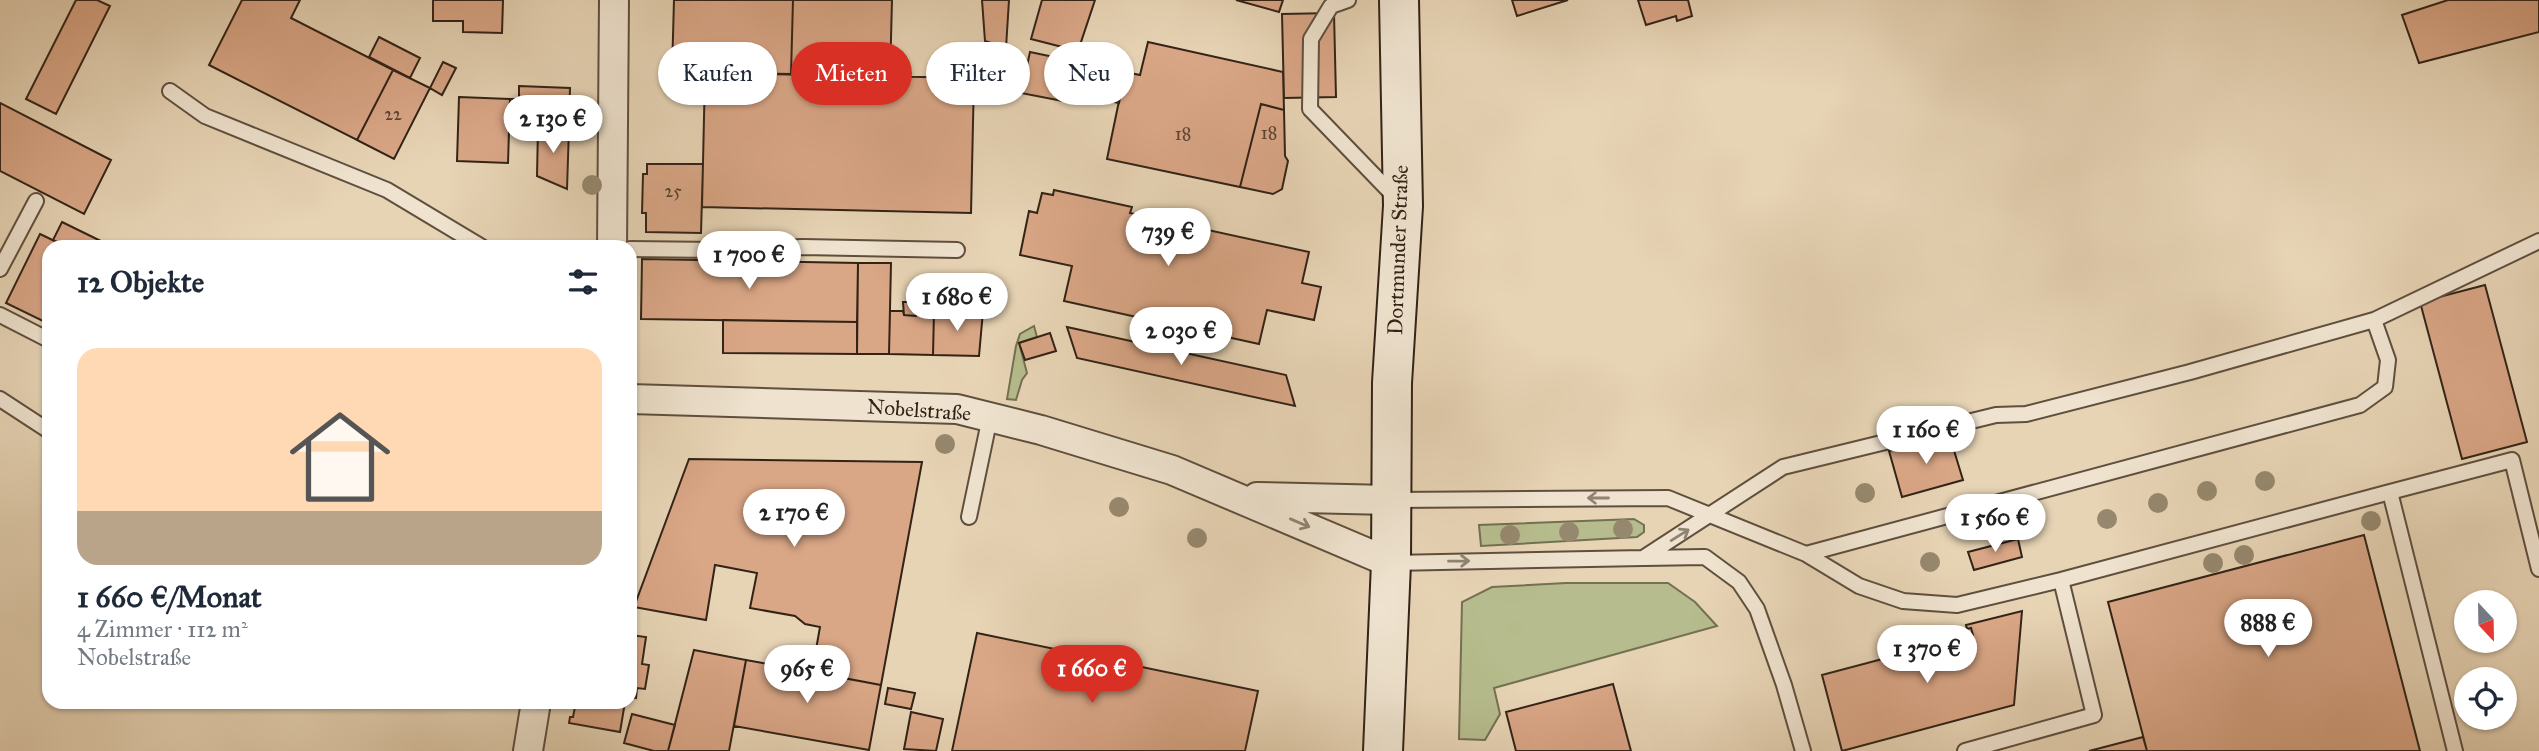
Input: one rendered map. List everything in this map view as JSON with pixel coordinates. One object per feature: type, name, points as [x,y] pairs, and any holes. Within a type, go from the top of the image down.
[{"type":"main road","name":"Dortmunder Straße","points":[[1383,751],[1391,563],[1392,383],[1403,206],[1399,0]]},
{"type":"street","points":[[612,240],[614,0]]},
{"type":"street","name":"Nobelstraße","points":[[637,399],[957,409],[1172,470],[1391,563]]},
{"type":"street","name":"Nobelstraße","points":[[1237,497],[1390,500]]},
{"type":"street","points":[[528,751],[535,709]]},
{"type":"lane","points":[[1348,0],[1331,6],[1311,39],[1310,109],[1403,206]]},
{"type":"lane","points":[[170,91],[205,116],[387,190],[470,240]]},
{"type":"lane","points":[[0,269],[36,201]]},
{"type":"lane","points":[[1643,558],[1783,467],[1996,415],[2026,414],[2190,372],[2374,320],[2539,241]]},
{"type":"lane","points":[[637,249],[803,247],[957,250]]},
{"type":"lane","points":[[0,316],[42,337]]},
{"type":"lane","points":[[1806,554],[2360,405],[2385,387],[2388,360],[2374,320]]},
{"type":"lane","points":[[0,399],[42,426]]},
{"type":"lane","points":[[969,517],[990,417]]},
{"type":"lane","points":[[1390,500],[1668,498],[1806,554],[1859,586],[1903,601],[1957,605],[2061,580],[2512,460],[2539,569]]},
{"type":"lane","points":[[2389,492],[2455,751]]},
{"type":"lane","points":[[1391,563],[1705,557],[1739,582],[1757,609],[1784,685],[1803,751]]},
{"type":"lane","points":[[1965,751],[2095,715],[2061,580]]},
{"type":"green space","points":[[1034,326],[1037,337],[1019,343],[1027,373],[1016,400],[1007,399],[1020,334]]},
{"type":"green space","points":[[1634,519],[1644,525],[1644,532],[1637,537],[1481,546],[1479,525]]},
{"type":"green space","points":[[1566,583],[1668,583],[1695,602],[1717,626],[1494,688],[1500,714],[1485,740],[1459,739],[1462,602],[1492,587]]},
{"type":"building","points":[[76,0],[97,0],[110,6],[56,114],[26,99]]},
{"type":"building","points":[[242,0],[300,0],[291,18],[393,70],[357,140],[209,65]]},
{"type":"building","points":[[433,0],[503,0],[502,33],[463,32],[463,21],[433,21]]},
{"type":"building","points":[[674,0],[793,0],[791,74],[777,74],[777,42],[673,42]]},
{"type":"building","points":[[793,0],[892,0],[891,42],[792,42]]},
{"type":"building","points":[[982,0],[1009,0],[1006,42],[985,41]]},
{"type":"building","points":[[1042,0],[1095,0],[1081,42],[1044,42],[1031,39]]},
{"type":"building","points":[[1236,0],[1283,0],[1279,12]]},
{"type":"building","points":[[1512,0],[1568,0],[1517,16]]},
{"type":"building","points":[[1638,0],[1688,0],[1692,16],[1677,21],[1676,16],[1646,25]]},
{"type":"building","points":[[2448,0],[2539,0],[2539,32],[2419,63],[2402,15]]},
{"type":"building","points":[[1334,13],[1336,97],[1284,98],[1282,14]]},
{"type":"building","points":[[379,37],[420,58],[410,78],[369,57]]},
{"type":"building","points":[[1148,42],[1283,72],[1284,110],[1261,104],[1240,187],[1107,159],[1118,105],[1134,105],[1134,74],[1140,75]]},
{"type":"building","points":[[1030,52],[1044,55],[1044,97],[1030,95]]},
{"type":"building","points":[[443,62],[456,68],[442,95],[430,88]]},
{"type":"building","points":[[393,70],[430,88],[394,159],[357,140]]},
{"type":"building","points":[[777,74],[791,75],[791,105],[912,105],[912,77],[926,77],[926,105],[973,105],[971,213],[702,207],[704,105],[777,105]]},
{"type":"building","points":[[519,86],[570,88],[569,128],[509,127],[510,99],[519,99]]},
{"type":"building","points":[[459,97],[510,99],[508,163],[457,161]]},
{"type":"building","points":[[0,103],[111,160],[84,214],[0,171]]},
{"type":"building","points":[[1261,104],[1284,110],[1285,156],[1288,161],[1282,189],[1273,194],[1240,187]]},
{"type":"building","points":[[538,128],[569,128],[567,189],[537,176]]},
{"type":"building","points":[[647,164],[703,164],[701,233],[646,232],[646,213],[642,213],[643,174],[647,174]]},
{"type":"building","points":[[1054,190],[1132,207],[1130,213],[1309,252],[1302,283],[1321,287],[1314,320],[1267,310],[1259,344],[1064,301],[1072,266],[1020,255],[1029,211],[1037,213],[1042,193],[1053,195]]},
{"type":"building","points":[[62,222],[99,240],[53,240]]},
{"type":"building","points":[[40,234],[52,240],[42,240],[42,321],[6,303]]},
{"type":"building","points":[[642,259],[858,263],[857,322],[641,319]]},
{"type":"building","points":[[858,263],[891,263],[889,354],[857,354]]},
{"type":"building","points":[[2485,285],[2527,442],[2462,459],[2420,302]]},
{"type":"building","points":[[903,302],[917,302],[916,316],[904,315]]},
{"type":"building","points":[[890,311],[903,311],[904,315],[916,316],[916,311],[934,311],[933,355],[889,354]]},
{"type":"building","points":[[934,311],[983,311],[979,356],[933,355]]},
{"type":"building","points":[[723,320],[857,322],[857,354],[723,353]]},
{"type":"building","points":[[1067,327],[1286,375],[1295,406],[1077,358]]},
{"type":"building","points":[[1050,333],[1056,351],[1025,360],[1019,343]]},
{"type":"building","points":[[1949,434],[1963,480],[1902,497],[1889,451]]},
{"type":"building","points":[[689,459],[922,462],[881,685],[812,672],[820,627],[805,624],[795,616],[750,608],[757,573],[715,565],[706,620],[637,608],[637,599]]},
{"type":"building","points":[[2364,535],[2420,751],[2147,751],[2108,602]]},
{"type":"building","points":[[2018,539],[2022,557],[1974,570],[1968,552]]},
{"type":"building","points":[[2022,611],[2014,705],[1842,751],[1822,675],[1973,635],[1971,628],[1967,629],[1966,625]]},
{"type":"building","points":[[977,633],[1258,691],[1245,751],[952,751]]},
{"type":"building","points":[[637,636],[646,637],[642,664],[649,665],[645,689],[637,688]]},
{"type":"building","points":[[694,650],[746,660],[729,751],[668,751]]},
{"type":"building","points":[[746,660],[881,685],[869,750],[734,726]]},
{"type":"building","points":[[1613,684],[1631,751],[1516,751],[1506,712]]},
{"type":"building","points":[[888,688],[915,693],[911,709],[885,704]]},
{"type":"building","points":[[575,709],[624,709],[620,732],[569,723],[570,717],[573,717]]},
{"type":"building","points":[[911,712],[943,719],[936,751],[904,749]]},
{"type":"building","points":[[632,714],[675,725],[668,751],[654,751],[624,743]]},
{"type":"building","points":[[2143,737],[2147,751],[2089,751]]}]
